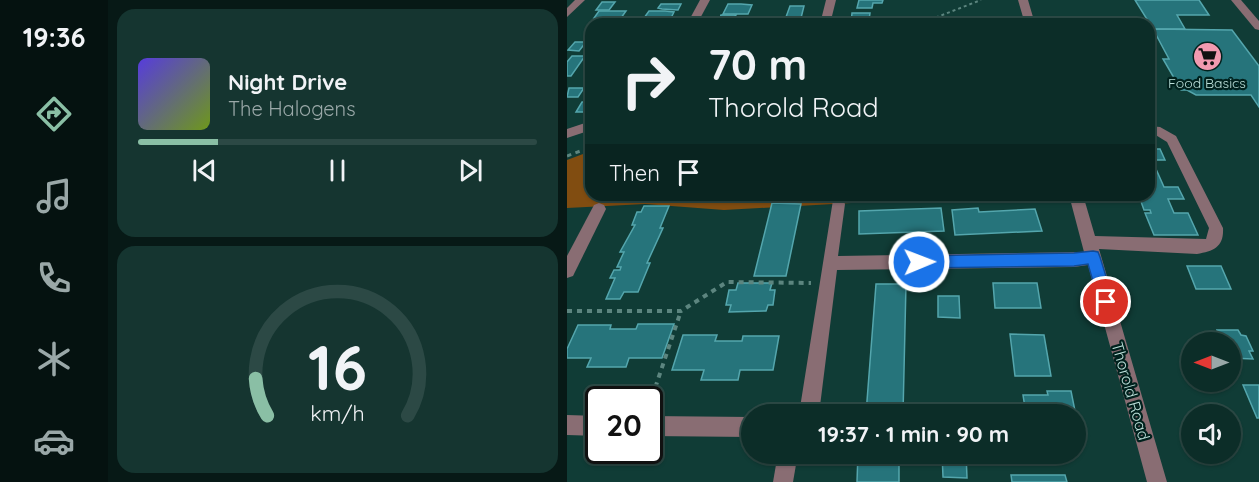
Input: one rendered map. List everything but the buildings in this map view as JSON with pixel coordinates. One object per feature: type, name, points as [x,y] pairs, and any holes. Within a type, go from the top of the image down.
[{"type":"street","points":[[567,14],[580,0]]},
{"type":"street","points":[[694,18],[705,0]]},
{"type":"street","points":[[826,18],[831,0]]},
{"type":"street","points":[[1023,0],[1028,18]]},
{"type":"street","points":[[1236,0],[1259,27]]},
{"type":"street","points":[[567,134],[585,127]]},
{"type":"street","points":[[830,263],[1062,260],[1091,250],[1211,245],[1216,237],[1216,228],[1178,148],[1167,135],[1155,132]]},
{"type":"street","name":"Thorold Road","points":[[1078,201],[1157,482]]},
{"type":"street","points":[[810,404],[837,204]]},
{"type":"street","points":[[567,272],[599,209]]},
{"type":"street","points":[[567,425],[585,426]]},
{"type":"street","points":[[663,426],[741,427]]},
{"type":"street","points":[[783,482],[786,464]]},
{"type":"path","points":[[934,18],[981,0]]},
{"type":"path","points":[[567,156],[585,149]]},
{"type":"path","points":[[567,311],[681,311],[727,282],[827,284]]},
{"type":"path","points":[[656,386],[681,311]]},
{"type":"shaded area","points":[[585,153],[585,201],[887,201],[724,210],[645,204],[567,208],[567,160]]},
{"type":"place","name":"Food Basics","points":[[1207,56]]},
{"type":"route","points":[[919,262],[1074,260],[1093,257],[1106,302]]}]
